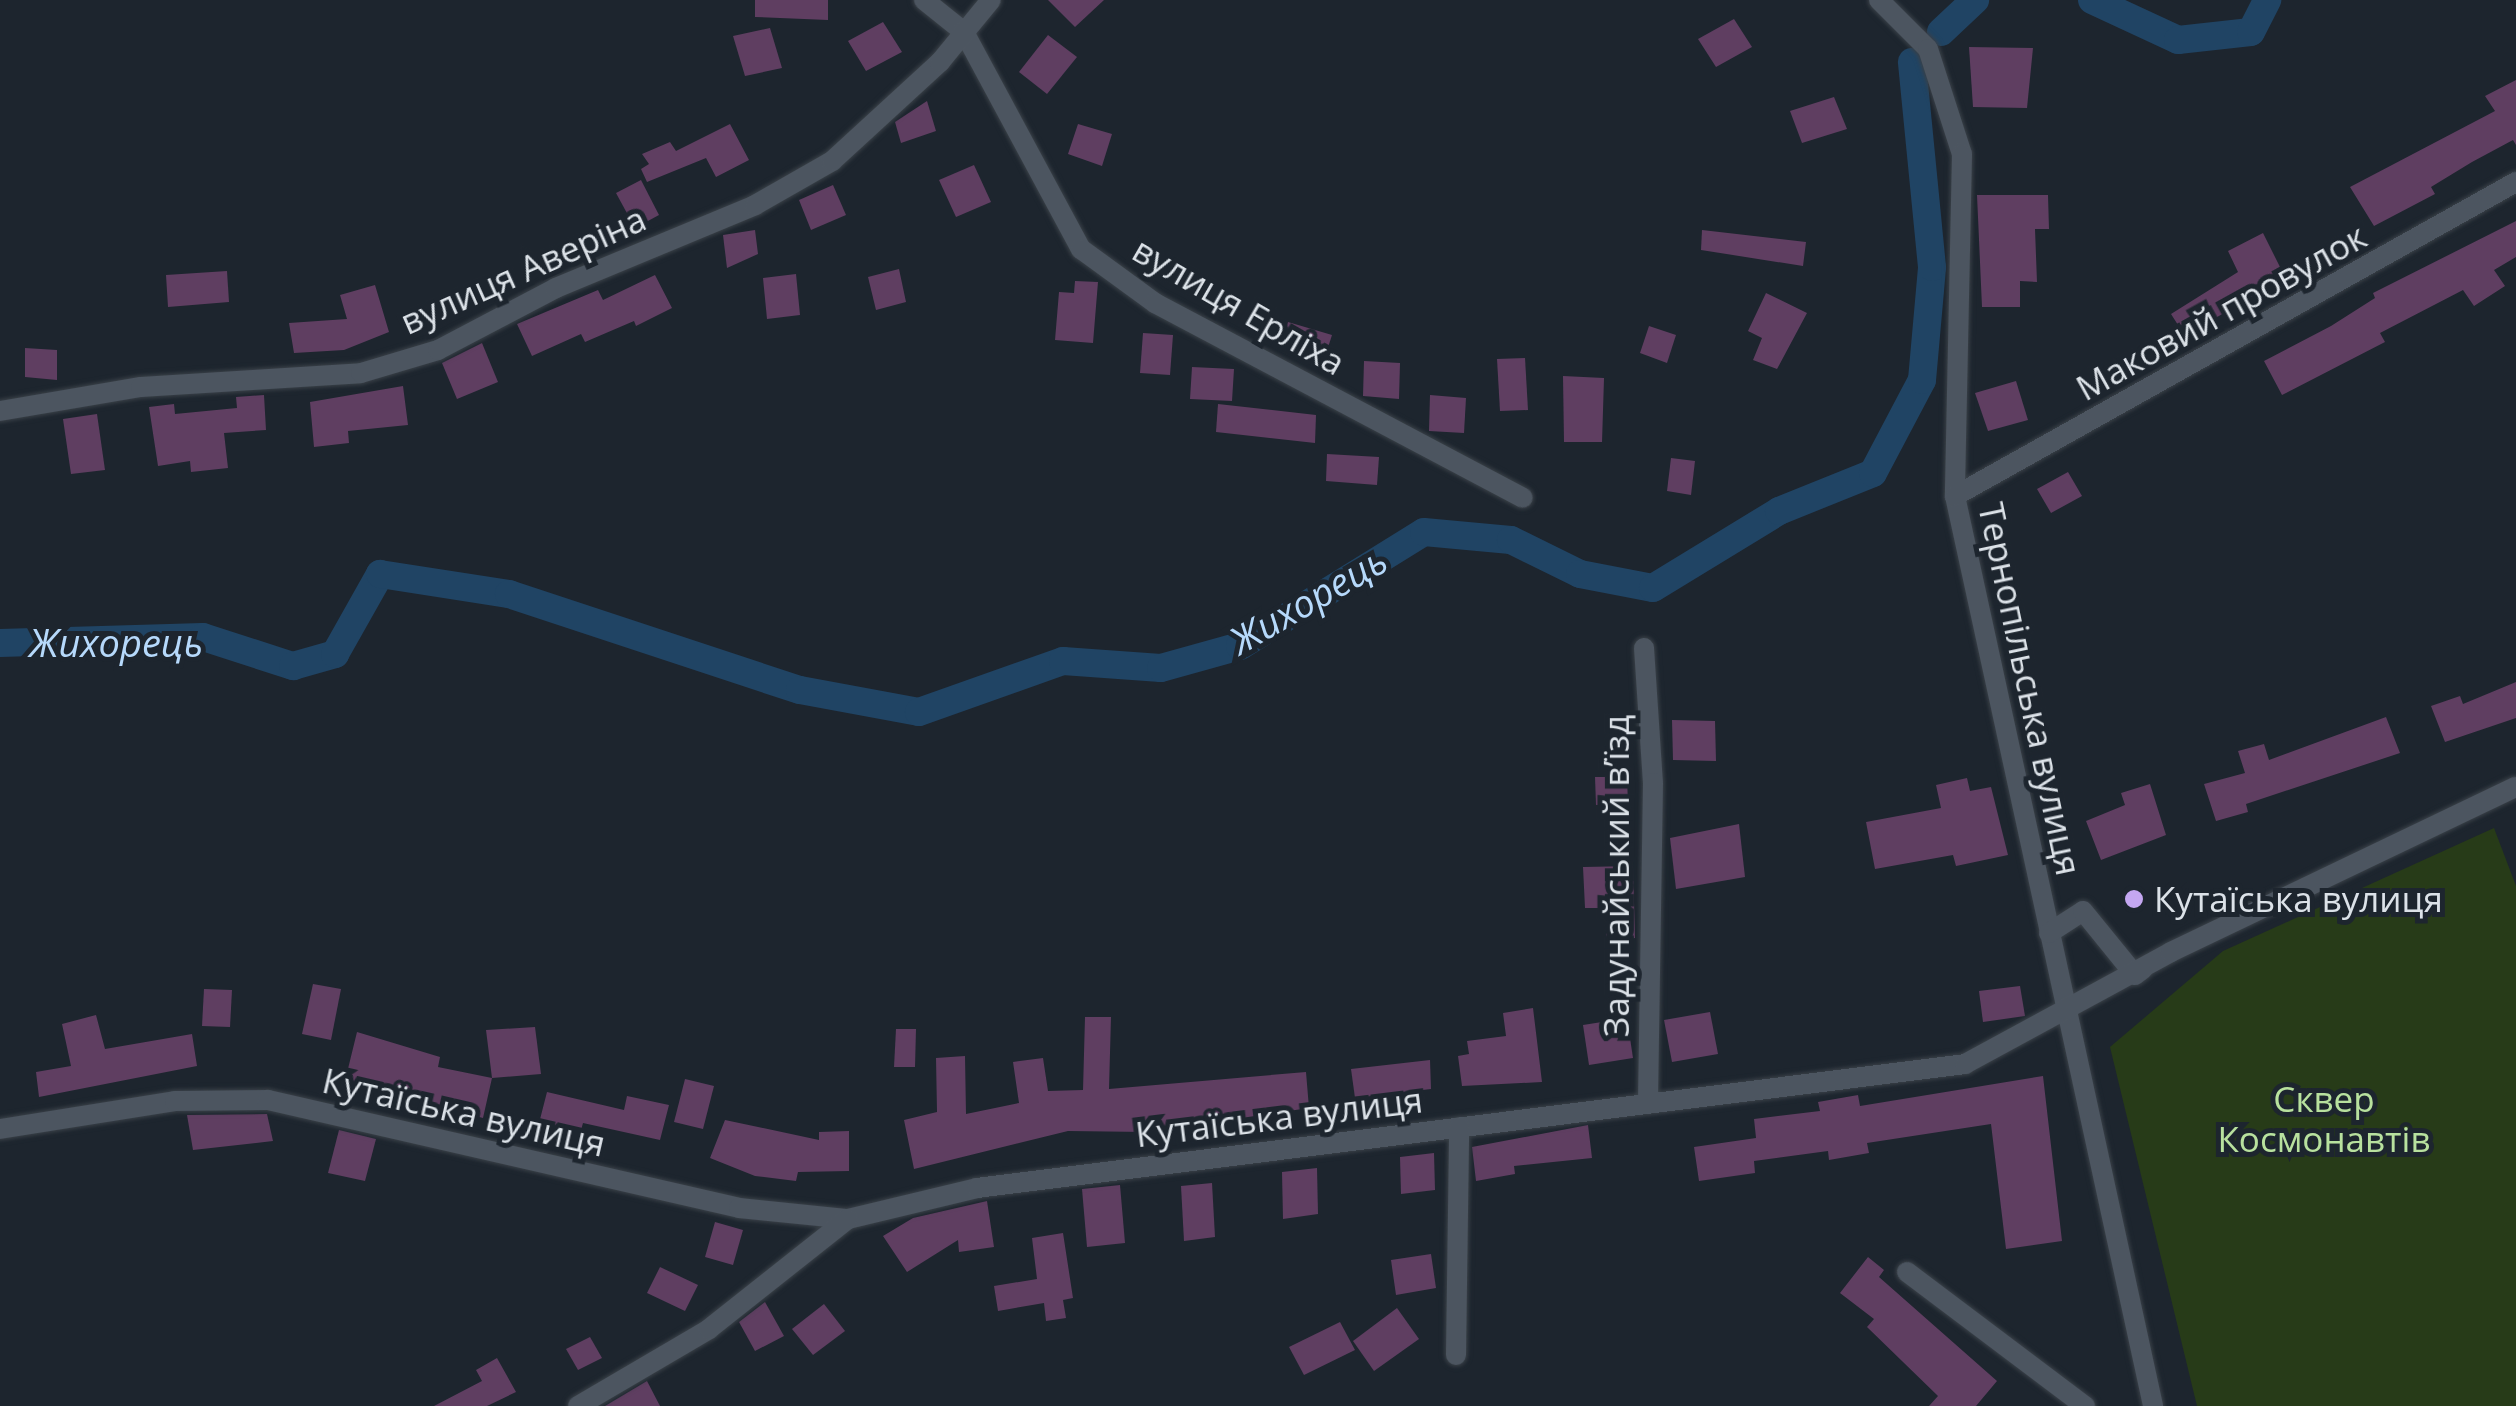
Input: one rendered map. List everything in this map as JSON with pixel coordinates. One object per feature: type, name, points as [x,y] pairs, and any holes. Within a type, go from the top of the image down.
[{"type":"street","name":"вулиця Ерліха","points":[[924,0],[964,32],[1081,249],[1155,303],[1523,498]]},
{"type":"street","name":"вулиця Аверіна","points":[[0,412],[141,387],[361,373],[438,350],[556,288],[754,205],[832,161],[964,32],[991,0]]},
{"type":"street","name":"Тернопільська вулиця","points":[[1879,0],[1928,49],[1962,154],[1956,496],[2153,1406]]},
{"type":"street","name":"Маковий провулок","points":[[1956,496],[2516,182]]},
{"type":"street","name":"Задунайський в’їзд","points":[[1644,648],[1653,783],[1648,1104]]},
{"type":"street","name":"Кутаїська вулиця","points":[[0,1129],[175,1101],[268,1100],[739,1208],[848,1220],[977,1188],[1965,1064],[2156,961],[2516,787]]},
{"type":"street","points":[[2049,933],[2083,910],[2136,974],[2156,961]]},
{"type":"street","points":[[1456,1355],[1459,1128]]},
{"type":"street","points":[[578,1406],[709,1329],[848,1220]]},
{"type":"street","points":[[1907,1272],[2085,1406]]},
{"type":"green space","name":"Сквер Космонавтів","points":[[2494,828],[2516,886],[2516,1406],[2197,1406],[2110,1047],[2223,951]]},
{"type":"building","points":[[755,0],[828,0],[828,20],[755,17]]},
{"type":"building","points":[[1048,0],[1104,0],[1075,27]]},
{"type":"building","points":[[1734,19],[1752,47],[1716,67],[1698,39]]},
{"type":"building","points":[[883,22],[902,52],[866,71],[848,41]]},
{"type":"building","points":[[770,28],[782,68],[745,76],[733,36]]},
{"type":"building","points":[[1048,35],[1077,57],[1047,94],[1019,72]]},
{"type":"building","points":[[1969,47],[2033,48],[2027,108],[1973,107]]},
{"type":"building","points":[[2516,80],[2516,145],[2513,140],[2472,162],[2431,187],[2435,194],[2374,226],[2350,187],[2495,111],[2485,96]]},
{"type":"building","points":[[1834,97],[1847,129],[1802,143],[1790,111]]},
{"type":"building","points":[[927,101],[936,131],[901,143],[895,122]]},
{"type":"building","points":[[730,124],[749,160],[716,177],[706,158],[647,182],[641,169],[649,164],[642,154],[670,142],[676,151]]},
{"type":"building","points":[[1078,124],[1112,134],[1102,166],[1068,154]]},
{"type":"building","points":[[974,165],[991,202],[956,217],[939,180]]},
{"type":"building","points":[[641,180],[659,215],[635,228],[616,193]]},
{"type":"building","points":[[833,185],[846,215],[811,230],[799,200]]},
{"type":"building","points":[[1977,195],[2048,195],[2049,229],[2035,229],[2037,282],[2020,281],[2020,307],[1982,307]]},
{"type":"building","points":[[2516,221],[2516,257],[2494,270],[2505,286],[2474,306],[2463,290],[2380,333],[2385,342],[2282,395],[2264,361],[2331,326],[2375,298],[2373,293]]},
{"type":"building","points":[[755,230],[758,254],[727,268],[723,235]]},
{"type":"building","points":[[1702,230],[1806,242],[1803,266],[1701,250]]},
{"type":"building","points":[[2263,233],[2285,277],[2185,336],[2171,314],[2238,272],[2228,251]]},
{"type":"building","points":[[899,269],[906,302],[876,310],[868,277]]},
{"type":"building","points":[[227,271],[229,302],[168,307],[166,275]]},
{"type":"building","points":[[796,274],[800,315],[767,319],[763,278]]},
{"type":"building","points":[[655,275],[672,308],[636,326],[634,321],[585,342],[581,334],[532,356],[517,324],[598,290],[603,300]]},
{"type":"building","points":[[1075,281],[1098,282],[1093,343],[1055,340],[1059,292],[1074,293]]},
{"type":"building","points":[[375,285],[389,332],[344,350],[294,353],[289,323],[347,319],[340,295]]},
{"type":"building","points":[[1766,293],[1807,313],[1777,369],[1753,360],[1762,338],[1748,331]]},
{"type":"building","points":[[1288,322],[1332,335],[1325,357],[1282,344]]},
{"type":"building","points":[[1649,326],[1676,335],[1667,363],[1640,353]]},
{"type":"building","points":[[1143,333],[1173,335],[1170,375],[1140,373]]},
{"type":"building","points":[[482,343],[498,382],[457,399],[442,363]]},
{"type":"building","points":[[25,348],[57,350],[57,380],[25,377]]},
{"type":"building","points":[[1525,358],[1528,410],[1500,411],[1497,359]]},
{"type":"building","points":[[1364,361],[1400,363],[1399,399],[1363,396]]},
{"type":"building","points":[[1192,367],[1234,369],[1232,401],[1190,399]]},
{"type":"building","points":[[1563,376],[1604,378],[1602,442],[1564,442]]},
{"type":"building","points":[[2016,381],[2028,420],[1988,431],[1975,393]]},
{"type":"building","points":[[403,386],[408,425],[348,431],[349,443],[314,447],[310,402]]},
{"type":"building","points":[[264,395],[266,430],[224,433],[228,468],[191,472],[190,461],[158,466],[149,407],[174,404],[175,414],[237,408],[236,397]]},
{"type":"building","points":[[1430,395],[1466,398],[1464,433],[1429,431]]},
{"type":"building","points":[[1218,404],[1316,415],[1315,443],[1216,432]]},
{"type":"building","points":[[97,414],[105,470],[71,474],[63,419]]},
{"type":"building","points":[[1327,454],[1379,457],[1377,485],[1326,481]]},
{"type":"building","points":[[1671,458],[1695,461],[1691,495],[1667,491]]},
{"type":"building","points":[[2068,472],[2082,496],[2051,513],[2037,489]]},
{"type":"building","points":[[2516,682],[2516,718],[2445,742],[2431,706],[2460,696],[2463,704]]},
{"type":"building","points":[[2386,717],[2400,753],[2246,804],[2248,812],[2216,821],[2204,784],[2245,773],[2238,751],[2264,744],[2269,760]]},
{"type":"building","points":[[1672,720],[1715,721],[1716,761],[1673,760]]},
{"type":"building","points":[[1595,777],[1627,777],[1628,804],[1596,805]]},
{"type":"building","points":[[1967,778],[1970,791],[1991,787],[2008,855],[1956,866],[1953,855],[1875,869],[1866,822],[1941,808],[1936,785]]},
{"type":"building","points":[[2150,784],[2166,835],[2101,860],[2086,821],[2125,805],[2121,793]]},
{"type":"building","points":[[1739,824],[1745,877],[1676,889],[1670,838]]},
{"type":"building","points":[[1633,866],[1635,938],[1606,943],[1608,908],[1585,908],[1583,867]]},
{"type":"building","points":[[313,984],[341,989],[331,1040],[302,1034]]},
{"type":"building","points":[[2020,986],[2025,1016],[1983,1022],[1979,991]]},
{"type":"building","points":[[204,989],[232,990],[230,1027],[202,1026]]},
{"type":"building","points":[[1533,1008],[1542,1082],[1462,1086],[1458,1056],[1469,1054],[1467,1041],[1506,1036],[1503,1013]]},
{"type":"building","points":[[1710,1012],[1718,1054],[1672,1062],[1664,1020]]},
{"type":"building","points":[[96,1015],[105,1049],[192,1034],[197,1066],[39,1097],[36,1072],[71,1066],[62,1024]]},
{"type":"building","points":[[1085,1017],[1111,1017],[1109,1089],[1306,1072],[1309,1108],[1146,1132],[1068,1131],[914,1169],[904,1120],[937,1112],[936,1058],[965,1056],[966,1114],[1019,1103],[1013,1062],[1043,1058],[1048,1091],[1083,1090]]},
{"type":"building","points":[[1627,1018],[1633,1058],[1589,1065],[1583,1025]]},
{"type":"building","points":[[535,1027],[541,1074],[492,1078],[486,1030]]},
{"type":"building","points":[[896,1029],[916,1029],[915,1067],[894,1067]]},
{"type":"building","points":[[357,1032],[440,1057],[438,1067],[492,1078],[483,1118],[345,1081]]},
{"type":"building","points":[[1430,1060],[1431,1089],[1355,1098],[1351,1069]]},
{"type":"building","points":[[2043,1076],[2062,1241],[2006,1249],[1991,1124],[1867,1143],[1869,1153],[1829,1160],[1828,1151],[1754,1161],[1755,1173],[1699,1181],[1694,1147],[1756,1138],[1754,1119],[1820,1111],[1818,1102],[1858,1095],[1860,1106]]},
{"type":"building","points":[[685,1079],[714,1086],[703,1129],[674,1122]]},
{"type":"building","points":[[547,1092],[624,1110],[627,1096],[669,1105],[660,1140],[583,1123],[578,1141],[537,1131]]},
{"type":"building","points":[[267,1114],[273,1141],[193,1150],[187,1115]]},
{"type":"building","points":[[725,1120],[819,1140],[819,1132],[849,1131],[849,1171],[798,1172],[796,1181],[755,1176],[710,1158]]},
{"type":"building","points":[[1588,1125],[1592,1158],[1514,1166],[1515,1174],[1476,1181],[1472,1147]]},
{"type":"building","points":[[339,1130],[376,1139],[365,1181],[328,1173]]},
{"type":"building","points":[[1434,1153],[1435,1190],[1401,1194],[1400,1157]]},
{"type":"building","points":[[1317,1168],[1318,1214],[1283,1219],[1282,1172]]},
{"type":"building","points":[[1212,1183],[1215,1237],[1184,1241],[1181,1186]]},
{"type":"building","points":[[1120,1185],[1125,1243],[1087,1247],[1082,1189]]},
{"type":"building","points":[[987,1201],[994,1247],[959,1252],[958,1240],[907,1272],[883,1236],[913,1218]]},
{"type":"building","points":[[715,1222],[743,1230],[733,1265],[705,1257]]},
{"type":"building","points":[[1063,1233],[1073,1298],[1063,1300],[1066,1318],[1046,1321],[1044,1303],[998,1311],[994,1286],[1037,1279],[1032,1238]]},
{"type":"building","points":[[1431,1254],[1436,1288],[1396,1295],[1391,1260]]},
{"type":"building","points":[[1868,1257],[1884,1270],[1879,1277],[1997,1381],[1976,1406],[1929,1406],[1938,1396],[1867,1327],[1874,1319],[1840,1293]]},
{"type":"building","points":[[660,1267],[698,1285],[685,1311],[647,1293]]},
{"type":"building","points":[[765,1302],[784,1336],[755,1351],[739,1322]]},
{"type":"building","points":[[824,1304],[845,1331],[813,1355],[792,1329]]},
{"type":"building","points":[[1397,1308],[1419,1339],[1374,1371],[1353,1341]]},
{"type":"building","points":[[1340,1322],[1355,1350],[1304,1375],[1289,1347]]},
{"type":"building","points":[[590,1337],[602,1358],[578,1370],[566,1349]]},
{"type":"building","points":[[497,1358],[516,1392],[487,1406],[434,1406],[482,1381],[476,1370]]},
{"type":"building","points":[[647,1381],[660,1406],[605,1406]]},
{"type":"waterway","name":"Жихорець","points":[[1941,32],[1975,0]]},
{"type":"waterway","name":"Жихорець","points":[[2092,0],[2178,40],[2251,32],[2267,0]]},
{"type":"waterway","name":"Жихорець","points":[[0,643],[203,637],[293,666],[335,654],[380,574],[509,594],[800,690],[919,712],[1063,661],[1161,668],[1240,646],[1424,532],[1511,540],[1580,574],[1653,588],[1779,511],[1873,473],[1922,380],[1932,267],[1912,62]]},
{"type":"place","name":"Кутаїська вулиця","points":[[2134,899]]}]
